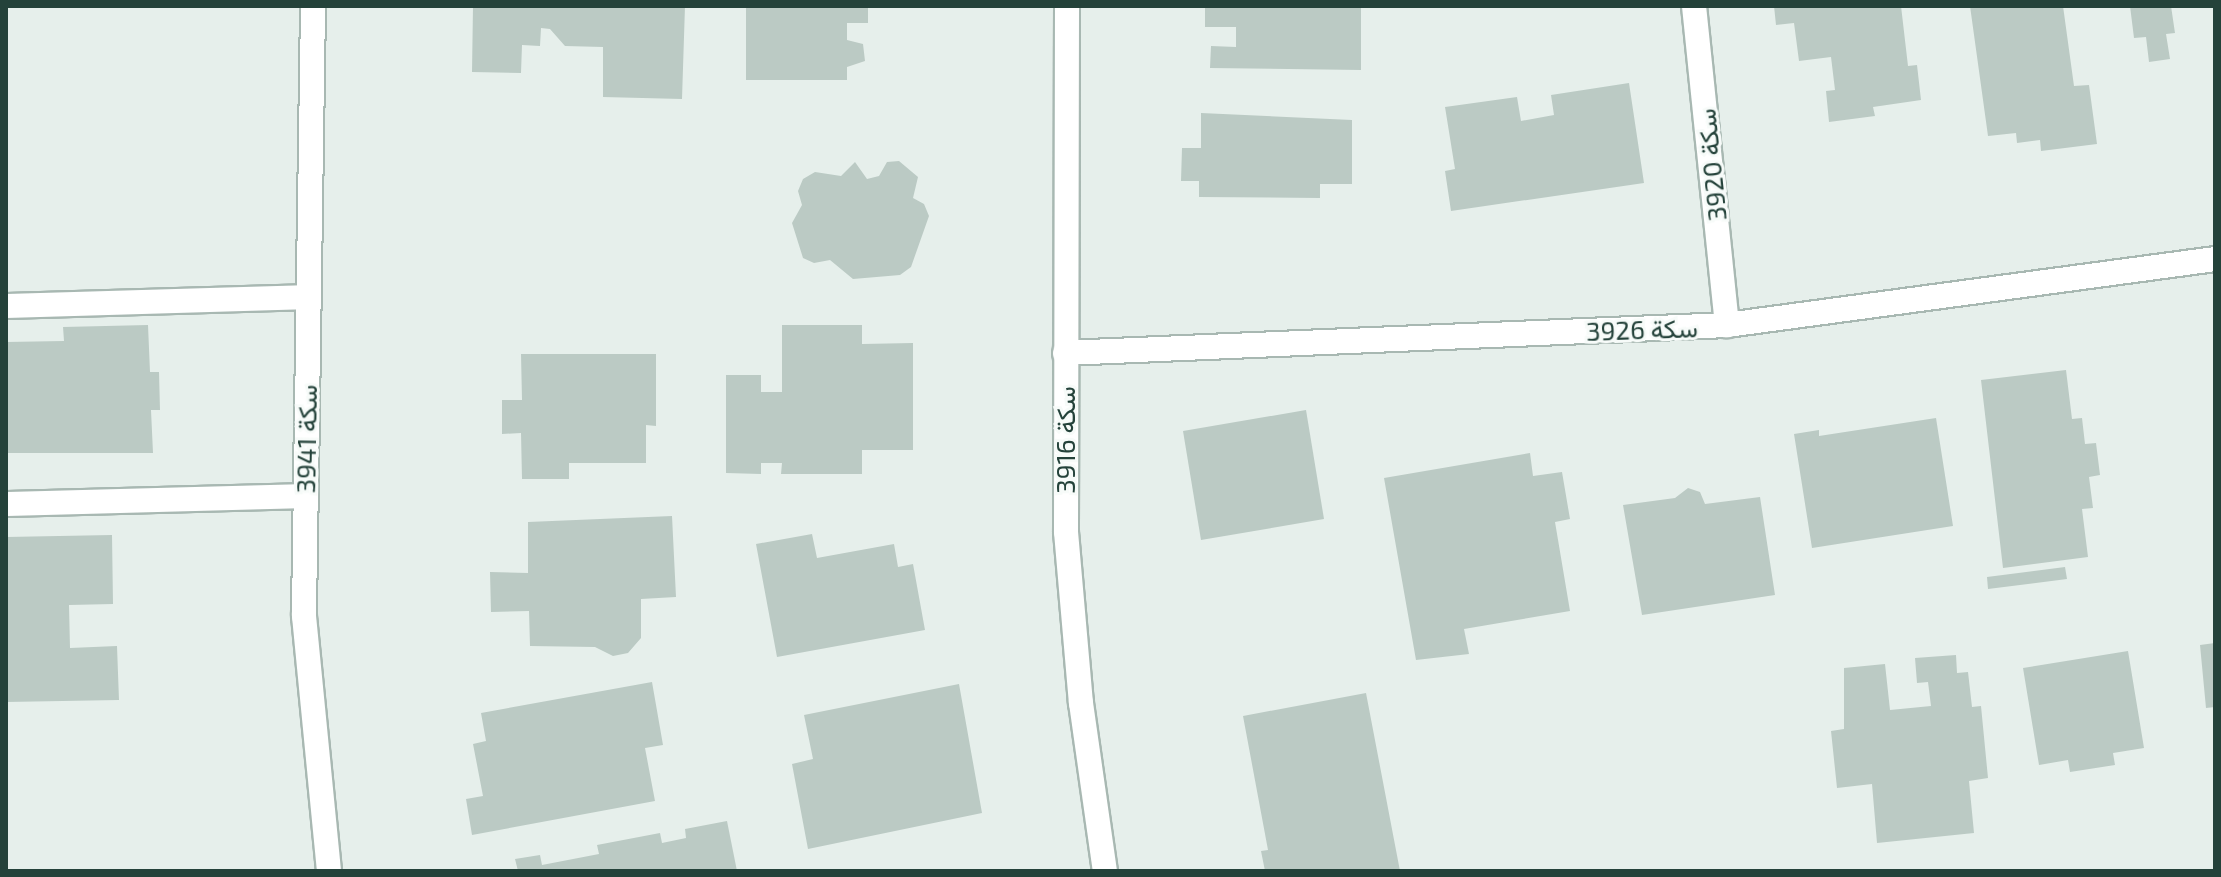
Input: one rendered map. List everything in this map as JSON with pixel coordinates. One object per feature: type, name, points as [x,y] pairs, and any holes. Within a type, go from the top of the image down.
[{"type":"street","name":"سكة 3941","points":[[313,6],[304,616],[329,871]]},
{"type":"street","name":"سكة 3916","points":[[1067,6],[1066,532],[1081,703],[1105,871]]},
{"type":"street","name":"سكة 3920","points":[[1694,6],[1727,325]]},
{"type":"street","name":"سكة 3926","points":[[1065,353],[1727,325],[2215,259]]},
{"type":"street","points":[[6,306],[308,297]]},
{"type":"street","points":[[6,504],[305,496]]},
{"type":"building","points":[[473,6],[685,6],[682,99],[603,97],[603,47],[565,46],[550,29],[541,28],[540,46],[522,45],[521,73],[472,72]]},
{"type":"building","points":[[746,6],[868,6],[868,23],[847,23],[847,40],[863,44],[865,61],[847,67],[847,80],[746,80]]},
{"type":"building","points":[[1205,6],[1361,6],[1361,70],[1210,68],[1211,46],[1236,47],[1236,27],[1205,27]]},
{"type":"building","points":[[1774,6],[1901,6],[1908,66],[1917,65],[1921,100],[1873,107],[1875,116],[1829,122],[1826,91],[1835,90],[1831,57],[1799,61],[1794,23],[1776,25]]},
{"type":"building","points":[[1970,6],[2063,6],[2074,86],[2089,85],[2097,144],[2041,151],[2040,140],[2017,143],[2016,133],[1988,136]]},
{"type":"building","points":[[2130,6],[2171,6],[2175,33],[2166,34],[2170,59],[2149,62],[2146,37],[2134,38]]},
{"type":"building","points":[[1629,83],[1644,183],[1451,211],[1445,171],[1455,169],[1445,107],[1517,97],[1521,121],[1554,115],[1551,95]]},
{"type":"building","points":[[1201,113],[1352,120],[1352,184],[1320,184],[1320,198],[1199,197],[1199,181],[1181,181],[1182,148],[1201,148]]},
{"type":"building","points":[[899,161],[918,177],[913,198],[924,204],[929,216],[911,267],[900,275],[853,279],[830,260],[814,263],[803,258],[792,223],[802,205],[798,191],[803,179],[815,172],[841,176],[855,162],[867,179],[879,176],[887,162]]},
{"type":"building","points":[[148,325],[150,372],[159,372],[160,410],[151,410],[153,453],[6,453],[6,342],[64,341],[63,327]]},
{"type":"building","points":[[782,325],[862,325],[862,344],[913,343],[913,450],[862,450],[862,474],[781,474],[782,463],[761,463],[761,474],[726,473],[726,375],[761,375],[761,392],[782,392]]},
{"type":"building","points":[[521,354],[656,354],[656,426],[646,425],[646,463],[569,463],[569,479],[522,479],[521,433],[502,434],[502,400],[522,400]]},
{"type":"building","points":[[2066,370],[2072,419],[2082,418],[2085,444],[2096,443],[2100,475],[2089,477],[2093,508],[2082,509],[2088,557],[2003,568],[1981,380]]},
{"type":"building","points":[[1306,410],[1324,519],[1201,540],[1183,431]]},
{"type":"building","points":[[1936,418],[1953,526],[1812,548],[1794,434],[1819,430],[1819,436]]},
{"type":"building","points":[[1530,453],[1533,476],[1562,472],[1570,519],[1555,522],[1570,611],[1464,629],[1469,654],[1416,660],[1384,478]]},
{"type":"building","points":[[1688,488],[1700,492],[1705,504],[1760,497],[1775,595],[1642,615],[1623,505],[1675,498]]},
{"type":"building","points":[[672,516],[676,597],[641,599],[641,638],[628,653],[613,656],[595,647],[530,646],[529,611],[491,612],[490,572],[528,573],[528,522]]},
{"type":"building","points":[[812,534],[817,558],[894,544],[898,567],[913,564],[925,630],[777,657],[756,544]]},
{"type":"building","points":[[112,535],[113,604],[69,605],[70,648],[117,646],[119,700],[6,702],[6,537]]},
{"type":"building","points":[[2065,567],[2067,579],[1988,589],[1987,577]]},
{"type":"building","points":[[2215,643],[2215,707],[2206,708],[2200,645]]},
{"type":"building","points":[[2128,651],[2144,748],[2113,753],[2115,765],[2070,772],[2068,760],[2039,765],[2023,668]]},
{"type":"building","points":[[1956,655],[1957,673],[1968,672],[1972,707],[1981,706],[1988,778],[1969,781],[1974,833],[1877,843],[1872,784],[1837,788],[1831,731],[1844,729],[1844,668],[1885,664],[1890,710],[1931,706],[1928,682],[1917,683],[1915,658]]},
{"type":"building","points":[[652,682],[663,745],[645,748],[655,801],[472,835],[466,799],[483,796],[473,744],[486,741],[481,713]]},
{"type":"building","points":[[959,684],[982,813],[808,849],[792,764],[813,759],[804,715]]},
{"type":"building","points":[[1366,693],[1400,871],[1265,871],[1261,851],[1268,850],[1243,716]]},
{"type":"building","points":[[727,821],[737,871],[518,871],[515,859],[540,855],[542,865],[599,854],[597,845],[660,833],[662,843],[686,838],[685,829]]}]
